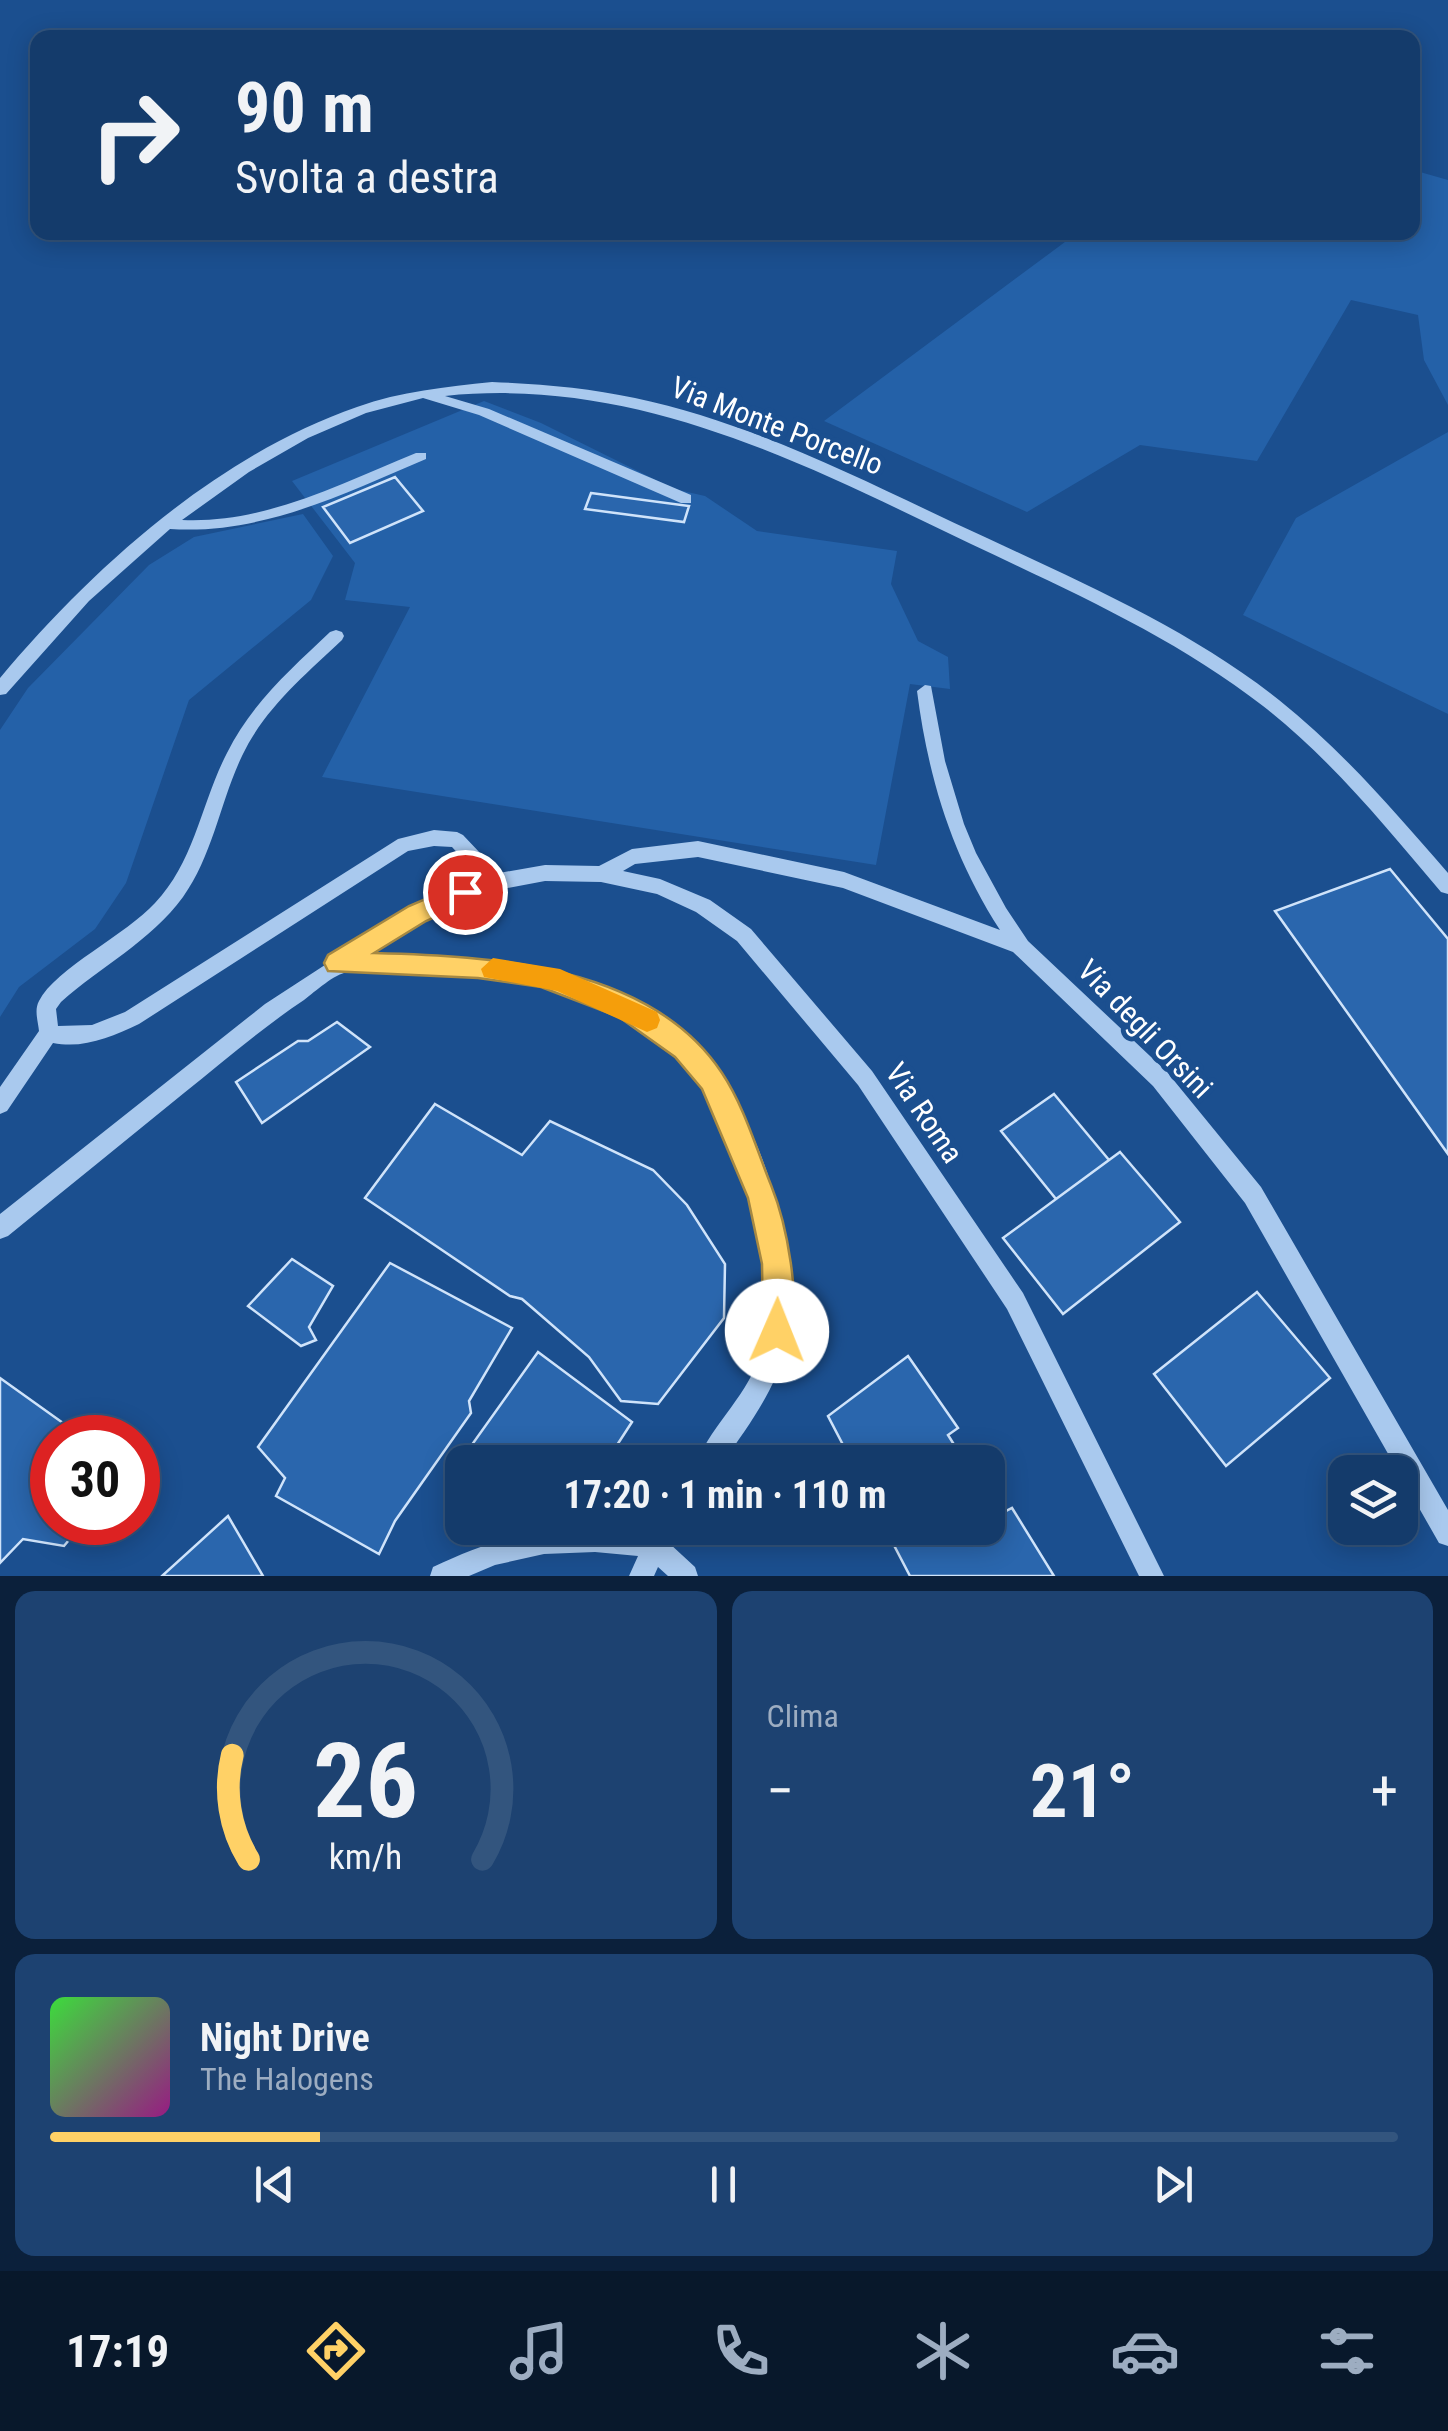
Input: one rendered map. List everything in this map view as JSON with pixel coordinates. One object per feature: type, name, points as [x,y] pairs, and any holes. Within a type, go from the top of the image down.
[{"type":"street","name":"Via Monte Porcello","points":[[0,689],[82,596],[168,524],[300,437],[357,412],[422,393],[482,386],[541,389],[666,412],[815,464],[1165,632],[1271,703],[1338,764],[1448,886]]},
{"type":"street","points":[[422,393],[484,412],[686,500]]},
{"type":"street","points":[[168,524],[221,523],[280,510],[421,456]]},
{"type":"street","points":[[0,1104],[50,1034],[46,1007],[54,996],[133,936],[176,894],[200,846],[242,739],[278,692],[336,636]]},
{"type":"street","points":[[926,690],[933,757],[956,836],[980,888],[1020,946]]},
{"type":"street","points":[[50,1034],[67,1038],[88,1036],[132,1018],[404,844],[434,838],[457,840],[475,855],[495,882]]},
{"type":"street","name":"Via degli Orsini","points":[[601,874],[632,856],[698,849],[844,880],[1020,946],[1160,1079],[1253,1196],[1448,1534]]},
{"type":"street","name":"Via Roma","points":[[0,1228],[210,1057],[336,963],[417,914],[495,882],[546,874],[601,874],[682,896],[733,925],[865,1078],[1015,1301],[1152,1576]]},
{"type":"street","points":[[336,963],[478,967],[560,980],[647,1020],[684,1048],[712,1080],[762,1198],[777,1264],[780,1308],[773,1353],[720,1445]]},
{"type":"street","points":[[442,1576],[513,1545]]},
{"type":"street","points":[[641,1576],[655,1545]]},
{"type":"street","points":[[665,1545],[686,1576]]},
{"type":"shaded area","points":[[1420,172],[1448,180],[1448,405],[1424,360],[1418,315],[1351,300],[1257,461],[1140,445],[1027,512],[824,421],[1068,240],[1420,240]]},
{"type":"shaded area","points":[[484,401],[541,423],[674,489],[705,496],[757,531],[897,551],[891,584],[918,641],[948,657],[950,689],[910,684],[876,865],[322,777],[410,607],[345,600],[355,563],[292,481]]},
{"type":"shaded area","points":[[1448,432],[1448,714],[1243,615],[1296,518]]},
{"type":"shaded area","points":[[303,514],[333,556],[311,600],[189,700],[126,883],[95,929],[19,987],[0,1017],[0,730],[28,688],[149,565],[194,537]]},
{"type":"building","points":[[395,477],[423,511],[350,543],[323,507]]},
{"type":"building","points":[[591,493],[689,506],[684,522],[585,509]]},
{"type":"building","points":[[1390,869],[1448,939],[1448,1154],[1275,911]]},
{"type":"building","points":[[337,1022],[370,1047],[262,1123],[236,1082],[298,1041],[308,1041]]},
{"type":"building","points":[[1054,1094],[1109,1160],[1056,1199],[1001,1131]]},
{"type":"building","points":[[435,1104],[522,1155],[550,1121],[653,1170],[687,1205],[725,1264],[724,1318],[658,1404],[621,1401],[589,1357],[522,1299],[510,1296],[365,1198]]},
{"type":"building","points":[[1120,1152],[1180,1222],[1063,1314],[1003,1238]]},
{"type":"building","points":[[292,1259],[333,1286],[309,1327],[316,1340],[301,1346],[248,1306]]},
{"type":"building","points":[[390,1263],[512,1328],[469,1401],[471,1413],[395,1521],[379,1554],[276,1496],[285,1478],[258,1447]]},
{"type":"building","points":[[1257,1292],[1330,1378],[1226,1466],[1154,1374]]},
{"type":"building","points":[[538,1352],[632,1422],[617,1445],[472,1445]]},
{"type":"building","points":[[908,1356],[958,1428],[948,1435],[954,1445],[843,1445],[828,1416]]},
{"type":"building","points":[[0,1378],[52,1415],[30,1415],[30,1540],[23,1539],[0,1563]]},
{"type":"building","points":[[1012,1508],[1054,1576],[910,1576],[894,1545],[1005,1545],[1005,1512]]},
{"type":"building","points":[[228,1516],[263,1576],[162,1576]]},
{"type":"slow traffic","points":[[493,969],[560,980],[647,1020]]},
{"type":"route","points":[[465,892],[417,914],[336,963],[478,967],[560,980],[628,1008],[684,1048],[712,1080],[724,1102],[762,1198],[777,1264],[777,1331]]}]
